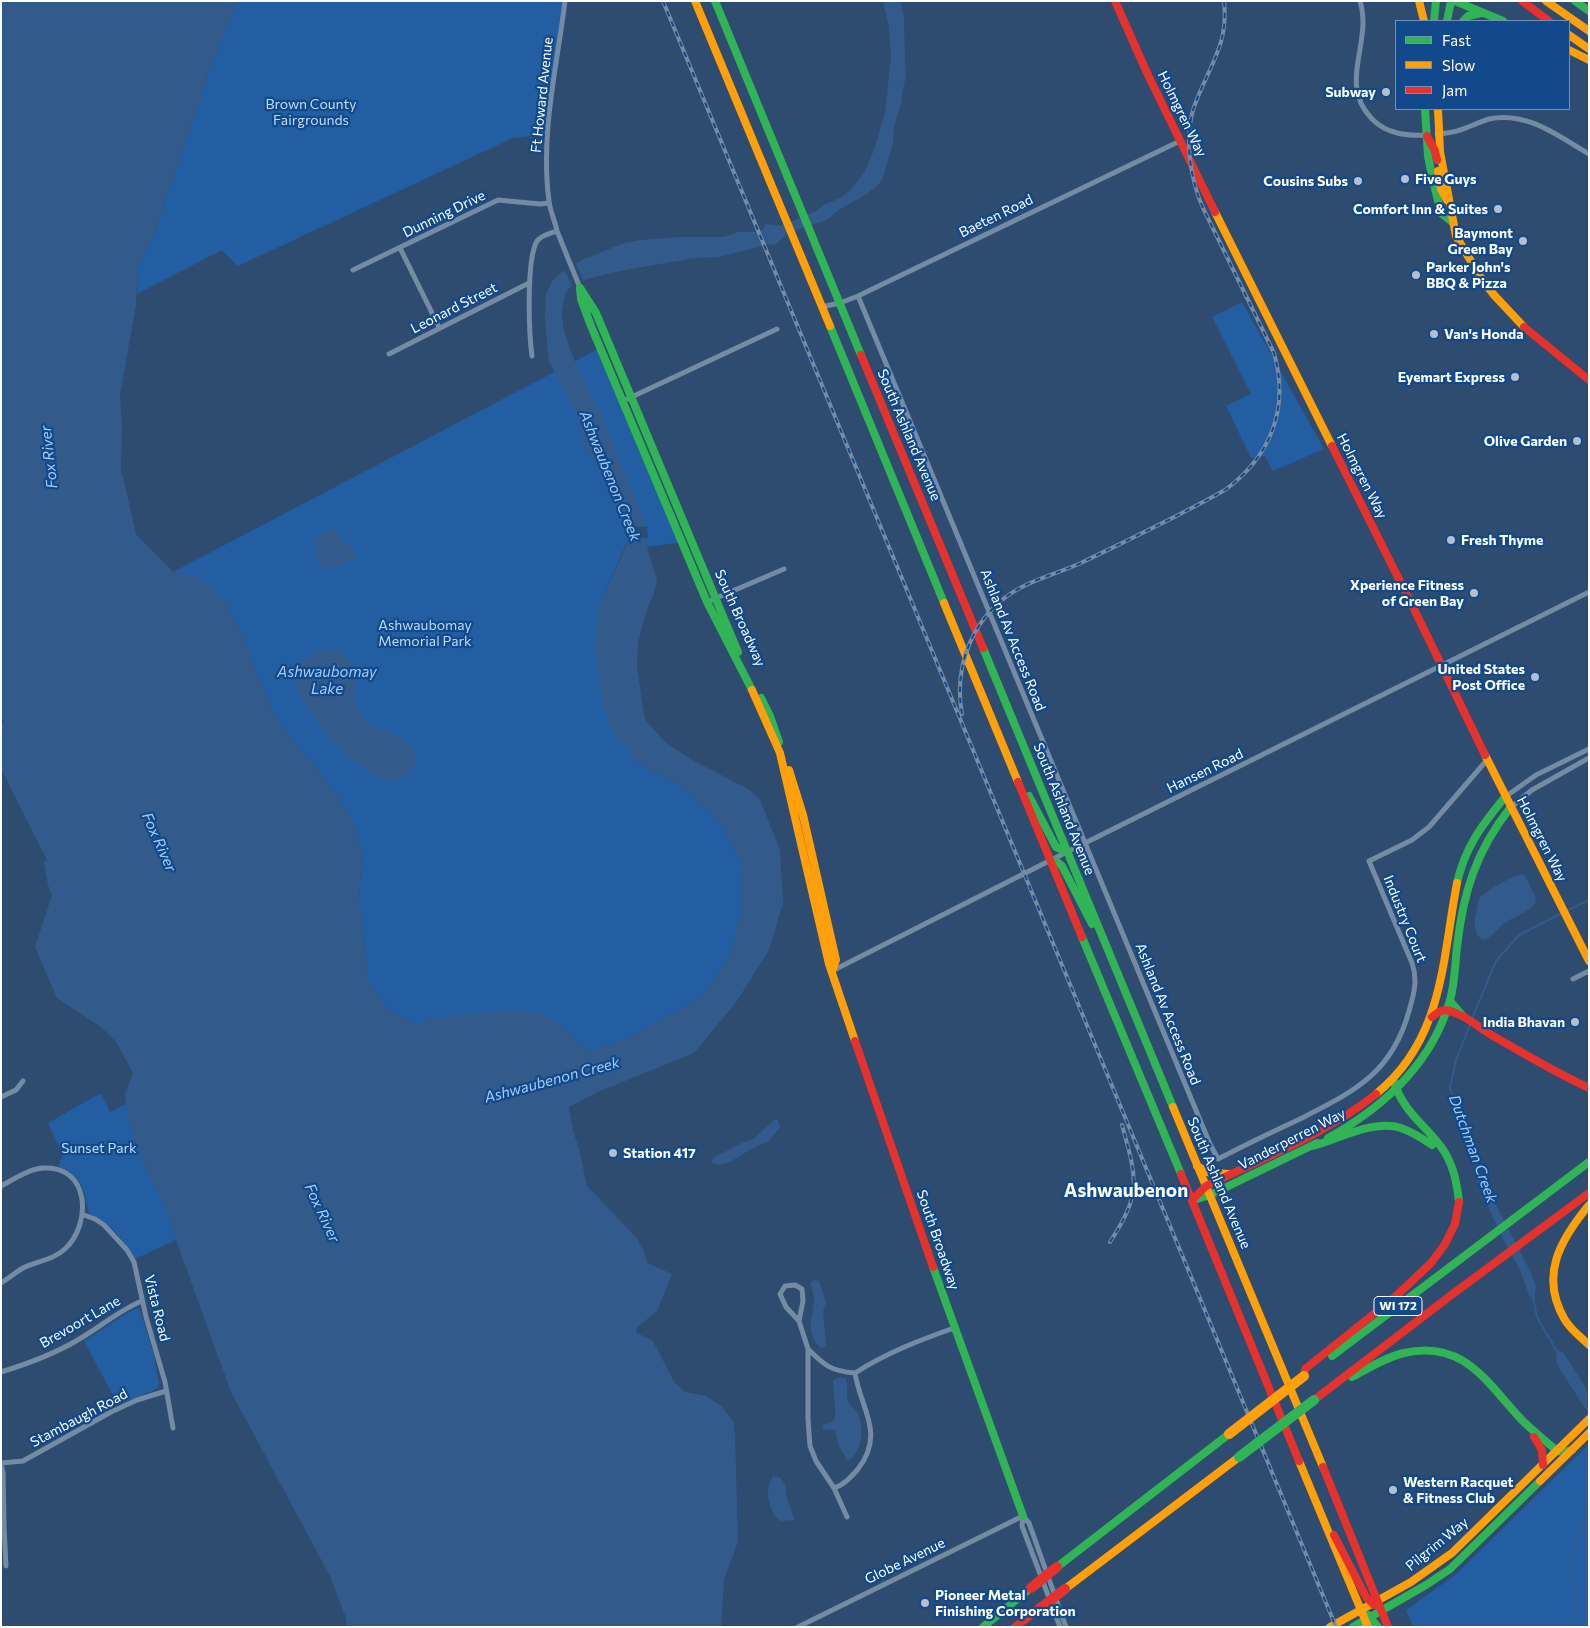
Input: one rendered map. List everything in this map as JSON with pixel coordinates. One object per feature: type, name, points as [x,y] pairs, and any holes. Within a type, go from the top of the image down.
[{"type":"main road","points":[[695,1],[1360,1610],[1368,1621],[1378,1627]]},
{"type":"main road","name":"South Ashland Avenue","points":[[715,1],[1208,1191],[1374,1602]]},
{"type":"main road","name":"Holmgren Way","points":[[1115,1],[1180,141],[1415,611],[1510,808],[1589,961]]},
{"type":"main road","points":[[1419,1],[1424,20]]},
{"type":"main road","points":[[1434,20],[1436,1]]},
{"type":"main road","points":[[1447,20],[1451,1]]},
{"type":"main road","points":[[1455,1],[1500,20]]},
{"type":"main road","points":[[1522,1],[1548,20]]},
{"type":"main road","points":[[1546,1],[1589,31]]},
{"type":"main road","points":[[1575,1],[1589,11]]},
{"type":"main road","points":[[1464,20],[1468,16],[1481,13]]},
{"type":"main road","points":[[1570,37],[1589,49]]},
{"type":"main road","points":[[1570,50],[1589,60]]},
{"type":"main road","points":[[1427,110],[1426,135],[1428,156],[1441,213],[1452,222]]},
{"type":"main road","points":[[1427,110],[1437,134]]},
{"type":"main road","points":[[1438,110],[1437,134],[1456,237],[1475,270],[1503,308],[1532,335],[1589,380]]},
{"type":"main road","points":[[1426,135],[1435,151],[1441,189],[1452,209]]},
{"type":"main road","name":"South Broadway","points":[[580,288],[596,314],[627,399],[712,600],[770,716],[794,784],[836,960],[832,971],[840,997],[954,1328],[1022,1516]]},
{"type":"main road","points":[[1018,782],[1027,792],[1056,848],[1067,852]]},
{"type":"main road","name":"Vanderperren Way","points":[[1208,1191],[1230,1174],[1339,1121],[1367,1102],[1393,1079],[1420,1043],[1439,997],[1456,884],[1461,866],[1470,845],[1505,797]]},
{"type":"main road","name":"Vanderperren Way","points":[[1192,1200],[1208,1191],[1312,1146],[1356,1123],[1376,1109],[1412,1073],[1427,1052],[1448,1006],[1467,886],[1476,860],[1490,833],[1510,808]]},
{"type":"main road","points":[[1051,860],[1056,861],[1062,866],[1107,950]]},
{"type":"main road","points":[[1432,1017],[1448,1006],[1483,1030],[1558,1074],[1589,1088]]},
{"type":"main road","points":[[1304,1376],[1305,1369],[1410,1286],[1429,1267],[1447,1244],[1458,1216],[1458,1190],[1445,1153],[1404,1106],[1396,1091],[1393,1079]]},
{"type":"main road","points":[[1312,1146],[1328,1143],[1365,1128],[1389,1125],[1420,1135],[1448,1162]]},
{"type":"main road","name":"WI 172","points":[[982,1627],[1304,1376],[1589,1162]]},
{"type":"main road","points":[[1197,1166],[1207,1172],[1230,1174]]},
{"type":"main road","name":"WI 172","points":[[1016,1627],[1500,1258],[1589,1193]]},
{"type":"main road","points":[[1589,1205],[1576,1220],[1562,1242],[1556,1257],[1552,1279],[1556,1300],[1562,1313],[1569,1325],[1589,1345]]},
{"type":"main road","points":[[1335,1384],[1384,1360],[1404,1353],[1430,1350],[1446,1353],[1464,1360],[1474,1367],[1522,1420],[1556,1451],[1572,1450]]},
{"type":"main road","name":"Pilgrim Way","points":[[1330,1627],[1432,1570],[1543,1465],[1588,1419]]},
{"type":"main road","points":[[1522,1420],[1541,1447],[1544,1454],[1543,1465]]},
{"type":"main road","name":"Pilgrim Way","points":[[1354,1627],[1368,1621],[1381,1611],[1426,1586],[1450,1569],[1589,1433]]},
{"type":"main road","points":[[1324,1522],[1337,1539],[1366,1597],[1374,1602],[1381,1611],[1388,1627]]},
{"type":"street","name":"Ft Howard Avenue","points":[[557,230],[549,203],[546,164],[548,127],[565,1]]},
{"type":"street","points":[[1360,1],[1364,26],[1356,74],[1357,92],[1360,100],[1368,115],[1383,127],[1409,136],[1426,135]]},
{"type":"street","points":[[1437,134],[1458,131],[1497,118],[1519,118],[1537,124],[1589,154]]},
{"type":"street","name":"Baeten Road","points":[[821,308],[858,296],[1180,141]]},
{"type":"street","name":"Dunning Drive","points":[[353,270],[498,200],[540,204],[549,203]]},
{"type":"street","points":[[532,356],[529,283],[535,245],[539,239],[557,230]]},
{"type":"street","name":"South Broadway","points":[[557,230],[580,288]]},
{"type":"street","points":[[400,248],[439,327]]},
{"type":"street","name":"Leonard Street","points":[[389,354],[529,283]]},
{"type":"street","name":"Ashland Av Access Road","points":[[858,296],[1046,752],[1210,1144],[1218,1159]]},
{"type":"street","points":[[627,399],[777,329]]},
{"type":"street","points":[[712,600],[784,569]]},
{"type":"street","name":"Hansen Road","points":[[832,971],[1589,592]]},
{"type":"street","name":"Vanderperren Way","points":[[1505,797],[1536,775],[1589,750]]},
{"type":"street","name":"Vanderperren Way","points":[[1510,808],[1532,790],[1589,758]]},
{"type":"street","name":"Industry Court","points":[[1218,1159],[1344,1097],[1369,1079],[1388,1058],[1396,1046],[1407,1020],[1416,978],[1412,963],[1369,861],[1412,840],[1429,827],[1487,760]]},
{"type":"street","points":[[1573,979],[1589,971]]},
{"type":"street","points":[[1,1097],[16,1090],[23,1081]]},
{"type":"street","points":[[1,1186],[43,1168],[62,1171],[81,1190],[84,1215],[77,1232],[65,1249],[50,1259],[24,1268],[1,1283]]},
{"type":"street","name":"Vista Road","points":[[84,1215],[104,1225],[134,1262],[142,1301],[166,1391],[173,1428]]},
{"type":"street","points":[[799,1321],[803,1301],[802,1289],[795,1285],[785,1286],[780,1294],[786,1307],[799,1321],[808,1349],[810,1446],[816,1462],[834,1488],[847,1517]]},
{"type":"street","name":"Brevoort Lane","points":[[1,1372],[54,1353],[142,1301]]},
{"type":"street","points":[[808,1349],[822,1363],[838,1372],[856,1373],[871,1363],[954,1328]]},
{"type":"street","points":[[834,1488],[840,1486],[851,1477],[860,1466],[869,1447],[871,1428],[863,1397],[857,1385],[856,1373]]},
{"type":"street","name":"Stambaugh Road","points":[[1,1464],[23,1461],[111,1412],[137,1400],[166,1391]]},
{"type":"street","points":[[1,1464],[3,1472],[6,1566]]},
{"type":"street","name":"South Broadway","points":[[1022,1516],[1022,1526],[1060,1627]]},
{"type":"street","name":"South Broadway","points":[[1022,1516],[1029,1523],[1066,1627]]},
{"type":"street","name":"Globe Avenue","points":[[798,1627],[1022,1516]]},
{"type":"green space","name":"Brown County Fairgrounds","points":[[237,1],[565,1],[548,134],[513,138],[238,266],[222,250],[137,294],[138,263],[150,245],[208,76],[206,72],[214,61]]},
{"type":"green space","points":[[1242,302],[1324,449],[1273,471],[1265,456],[1251,458],[1226,406],[1251,394],[1212,317]]},
{"type":"green space","name":"Ashwaubomay Memorial Park","points":[[600,348],[682,542],[647,547],[628,540],[601,601],[635,761],[681,786],[717,818],[741,862],[742,912],[729,956],[701,997],[627,1038],[590,1050],[579,1045],[564,1026],[435,1018],[418,1025],[388,1009],[368,981],[359,899],[362,854],[354,824],[338,796],[274,716],[242,636],[224,600],[173,572]]},
{"type":"green space","name":"Sunset Park","points":[[101,1093],[110,1112],[125,1104],[135,1141],[148,1173],[167,1209],[176,1240],[135,1259],[121,1239],[104,1221],[89,1214],[83,1190],[78,1180],[58,1166],[63,1155],[48,1123]]},
{"type":"green space","points":[[138,1308],[154,1355],[159,1385],[157,1389],[118,1405],[84,1341]]},
{"type":"green space","points":[[1589,1444],[1589,1627],[1413,1627],[1406,1610],[1455,1575]]},
{"type":"water","points":[[1,1],[237,1],[214,61],[206,72],[208,76],[150,245],[138,263],[136,305],[120,395],[122,427],[121,468],[136,534],[173,572],[197,576],[224,600],[242,636],[274,716],[338,796],[354,824],[362,854],[359,899],[368,981],[388,1009],[418,1025],[435,1018],[515,1010],[545,1015],[564,1026],[579,1045],[590,1050],[627,1038],[701,997],[729,956],[742,912],[741,862],[717,818],[681,786],[635,761],[610,725],[601,695],[595,649],[597,621],[601,601],[629,540],[630,526],[615,508],[602,473],[584,445],[576,411],[549,362],[545,320],[546,294],[553,280],[561,273],[582,260],[624,243],[681,237],[724,237],[738,232],[755,232],[762,230],[766,224],[780,226],[816,211],[851,190],[865,171],[874,150],[885,113],[891,57],[889,26],[883,1],[901,1],[904,19],[906,76],[901,104],[894,127],[893,144],[880,183],[867,194],[840,209],[827,220],[787,234],[775,245],[769,244],[719,257],[694,258],[620,271],[583,280],[570,287],[565,294],[562,311],[563,327],[577,367],[598,408],[643,518],[647,547],[657,580],[638,643],[637,666],[646,721],[666,743],[694,761],[750,790],[760,800],[780,850],[783,903],[769,950],[737,1001],[694,1053],[598,1092],[569,1107],[587,1186],[636,1237],[644,1252],[647,1263],[672,1274],[657,1311],[636,1328],[637,1333],[653,1341],[674,1382],[685,1392],[706,1396],[721,1406],[733,1421],[738,1542],[724,1579],[721,1627],[347,1627],[346,1618],[330,1576],[231,1392],[176,1240],[167,1209],[148,1173],[135,1141],[126,1108],[125,1093],[133,1073],[116,1042],[101,1027],[57,998],[35,947],[52,895],[48,886],[44,861],[47,860],[1,769],[1,724],[5,722],[1,717]]},
{"type":"water","points":[[330,529],[335,530],[342,541],[354,550],[356,556],[341,566],[324,569],[317,560],[316,541],[323,532]]},
{"type":"water","name":"Ashwaubomay Lake","points":[[329,649],[343,655],[350,662],[354,670],[358,710],[364,719],[379,730],[403,740],[414,753],[416,764],[403,777],[392,780],[379,777],[365,769],[333,741],[307,708],[295,679],[298,667],[306,658]]},
{"type":"water","points":[[1521,874],[1525,876],[1536,898],[1535,904],[1482,940],[1476,933],[1475,924],[1480,898],[1492,888]]},
{"type":"water","points":[[774,1120],[778,1120],[780,1127],[769,1141],[730,1162],[718,1165],[712,1162],[713,1158],[744,1142],[752,1140]]},
{"type":"water","points":[[1478,1170],[1486,1178],[1493,1199],[1530,1271],[1536,1286],[1534,1301],[1529,1295],[1519,1268],[1481,1192],[1476,1178]]},
{"type":"water","points":[[813,1280],[819,1281],[826,1302],[823,1312],[826,1345],[822,1349],[811,1333],[814,1302],[810,1284]]},
{"type":"water","points":[[1556,1350],[1563,1352],[1589,1393],[1589,1414],[1557,1365]]},
{"type":"water","points":[[845,1378],[848,1401],[858,1414],[861,1426],[861,1439],[857,1452],[848,1461],[838,1445],[835,1430],[823,1429],[823,1425],[832,1422],[835,1417],[833,1380]]},
{"type":"water","points":[[773,1476],[781,1478],[785,1484],[787,1500],[795,1520],[780,1521],[770,1505],[768,1494]]},
{"type":"pier","points":[[575,261],[584,282],[573,288],[564,268]]},
{"type":"pier","points":[[629,526],[647,527],[648,538],[629,538]]},
{"type":"waterway","name":"Dutchman Creek","points":[[1566,911],[1589,900]]},
{"type":"waterway","name":"Dutchman Creek","points":[[1472,1019],[1496,961],[1519,935],[1562,913]]},
{"type":"waterway","name":"Dutchman Creek","points":[[1470,1025],[1456,1060],[1450,1088],[1478,1170]]},
{"type":"waterway","name":"Dutchman Creek","points":[[1533,1298],[1537,1317],[1556,1350]]},
{"type":"waterway","name":"Dutchman Creek","points":[[1570,1627],[1576,1601],[1571,1577],[1571,1561],[1576,1541],[1589,1508]]},
{"type":"railway","points":[[663,1],[1336,1627]]},
{"type":"railway","points":[[962,714],[960,695],[964,659],[970,642],[990,611],[1020,588],[1083,562],[1225,490],[1254,463],[1272,430],[1277,412],[1279,393],[1274,353],[1198,197],[1190,158],[1189,131],[1191,119],[1194,107],[1220,44],[1225,17],[1224,1]]},
{"type":"railway","points":[[1110,1242],[1127,1211],[1134,1185],[1131,1159],[1122,1125]]},
{"type":"traffic: fast","points":[[715,1],[861,355]]},
{"type":"traffic: fast","points":[[1434,20],[1436,1]]},
{"type":"traffic: fast","points":[[1447,20],[1451,1]]},
{"type":"traffic: fast","points":[[1455,1],[1501,20]]},
{"type":"traffic: fast","points":[[1575,1],[1589,11]]},
{"type":"traffic: fast","points":[[1464,20],[1468,16],[1481,13]]},
{"type":"traffic: fast","points":[[1425,110],[1428,156],[1432,176],[1441,213],[1452,222]]},
{"type":"traffic: fast","points":[[580,288],[581,299],[591,326],[707,602],[752,690]]},
{"type":"traffic: fast","points":[[580,288],[596,313],[738,652]]},
{"type":"traffic: fast","points":[[830,326],[944,603]]},
{"type":"traffic: fast","points":[[983,648],[1173,1107]]},
{"type":"traffic: fast","points":[[761,698],[770,716],[779,742]]},
{"type":"traffic: fast","points":[[1029,796],[1056,847],[1067,852]]},
{"type":"traffic: fast","points":[[1457,883],[1460,870],[1475,837],[1505,797]]},
{"type":"traffic: fast","points":[[1328,1138],[1349,1126],[1386,1098],[1418,1064],[1431,1044],[1442,1023],[1452,994],[1463,909],[1473,873],[1488,840],[1510,808]]},
{"type":"traffic: fast","points":[[1051,860],[1056,861],[1062,866],[1092,924]]},
{"type":"traffic: fast","points":[[1082,937],[1181,1174]]},
{"type":"traffic: fast","points":[[1450,1001],[1463,1016]]},
{"type":"traffic: fast","points":[[1393,1079],[1403,1102],[1444,1151],[1455,1176],[1459,1202]]},
{"type":"traffic: fast","points":[[1313,1146],[1357,1131],[1380,1126],[1401,1128],[1432,1145]]},
{"type":"traffic: fast","points":[[1194,1200],[1210,1195],[1317,1143]]},
{"type":"traffic: fast","points":[[1332,1356],[1589,1162]]},
{"type":"traffic: fast","points":[[933,1267],[1023,1516]]},
{"type":"traffic: fast","points":[[1352,1377],[1378,1363],[1404,1353],[1442,1352],[1471,1366],[1524,1422],[1557,1451],[1572,1450]]},
{"type":"traffic: fast","points":[[1239,1457],[1314,1400]]},
{"type":"traffic: fast","points":[[1057,1567],[1229,1434]]},
{"type":"traffic: fast","points":[[1353,1627],[1450,1569],[1540,1481]]},
{"type":"traffic: fast","points":[[983,1627],[1031,1588]]},
{"type":"traffic: fast","points":[[1368,1615],[1378,1627]]},
{"type":"traffic: slow","points":[[695,1],[830,326]]},
{"type":"traffic: slow","points":[[1419,1],[1424,20]]},
{"type":"traffic: slow","points":[[1546,1],[1589,31]]},
{"type":"traffic: slow","points":[[1570,36],[1589,49]]},
{"type":"traffic: slow","points":[[1570,50],[1589,60]]},
{"type":"traffic: slow","points":[[1438,110],[1440,152],[1456,236],[1481,278],[1524,327]]},
{"type":"traffic: slow","points":[[1438,171],[1441,189],[1447,200]]},
{"type":"traffic: slow","points":[[1215,212],[1332,446]]},
{"type":"traffic: slow","points":[[944,603],[1018,782]]},
{"type":"traffic: slow","points":[[752,690],[780,753],[829,964],[855,1041]]},
{"type":"traffic: slow","points":[[1485,755],[1589,961]]},
{"type":"traffic: slow","points":[[789,770],[803,815],[836,960],[832,971]]},
{"type":"traffic: slow","points":[[1376,1094],[1398,1072],[1415,1049],[1428,1023],[1443,969],[1457,883]]},
{"type":"traffic: slow","points":[[1173,1107],[1323,1467]]},
{"type":"traffic: slow","points":[[1197,1166],[1207,1172],[1228,1174]]},
{"type":"traffic: slow","points":[[1589,1205],[1562,1245],[1556,1259],[1554,1274],[1557,1304],[1565,1320],[1589,1345]]},
{"type":"traffic: slow","points":[[1229,1434],[1304,1376]]},
{"type":"traffic: slow","points":[[1330,1627],[1411,1582],[1452,1553],[1589,1419]]},
{"type":"traffic: slow","points":[[1540,1481],[1589,1433]]},
{"type":"traffic: slow","points":[[1065,1589],[1239,1457]]},
{"type":"traffic: slow","points":[[1299,1461],[1368,1627]]},
{"type":"traffic: jam","points":[[1115,1],[1148,75],[1215,212]]},
{"type":"traffic: jam","points":[[1522,1],[1548,20]]},
{"type":"traffic: jam","points":[[1427,136],[1435,151],[1437,160]]},
{"type":"traffic: jam","points":[[1524,327],[1589,380]]},
{"type":"traffic: jam","points":[[861,355],[983,648]]},
{"type":"traffic: jam","points":[[1332,446],[1485,755]]},
{"type":"traffic: jam","points":[[1018,782],[1082,937]]},
{"type":"traffic: jam","points":[[1432,1017],[1443,1010],[1458,1014],[1493,1036],[1589,1088]]},
{"type":"traffic: jam","points":[[855,1041],[933,1267]]},
{"type":"traffic: jam","points":[[1192,1200],[1206,1186],[1316,1133],[1376,1094]]},
{"type":"traffic: jam","points":[[1181,1174],[1299,1461]]},
{"type":"traffic: jam","points":[[1314,1400],[1589,1193]]},
{"type":"traffic: jam","points":[[1304,1376],[1305,1369],[1395,1297],[1431,1263],[1445,1244],[1455,1224],[1459,1202]]},
{"type":"traffic: jam","points":[[1534,1437],[1542,1450],[1543,1465]]},
{"type":"traffic: jam","points":[[1323,1467],[1388,1627]]},
{"type":"traffic: jam","points":[[1334,1535],[1366,1597],[1374,1605]]},
{"type":"traffic: jam","points":[[1031,1588],[1057,1567]]},
{"type":"traffic: jam","points":[[1039,1609],[1065,1589]]},
{"type":"traffic: jam","points":[[1015,1627],[1039,1609]]},
{"type":"place","name":"Subway","points":[[1386,92]]},
{"type":"place","name":"Five Guys","points":[[1405,179]]},
{"type":"place","name":"Cousins Subs","points":[[1358,181]]},
{"type":"place","name":"Comfort Inn & Suites","points":[[1498,209]]},
{"type":"place","name":"Baymont Green Bay","points":[[1523,241]]},
{"type":"place","name":"Parker John's BBQ & Pizza","points":[[1416,275]]},
{"type":"place","name":"Van's Honda","points":[[1434,334]]},
{"type":"place","name":"Eyemart Express","points":[[1515,377]]},
{"type":"place","name":"Olive Garden","points":[[1577,441]]},
{"type":"place","name":"Fresh Thyme","points":[[1451,540]]},
{"type":"place","name":"Xperience Fitness of Green Bay","points":[[1474,593]]},
{"type":"place","name":"United States Post Office","points":[[1535,677]]},
{"type":"place","name":"India Bhavan","points":[[1575,1022]]},
{"type":"place","name":"Station 417","points":[[613,1153]]},
{"type":"place","name":"Western Racquet & Fitness Club","points":[[1393,1490]]},
{"type":"place","name":"Pioneer Metal Finishing Corporation","points":[[925,1603]]},
{"type":"district","name":"Ashwaubenon","points":[[1126,1191]]},
{"type":"water label","name":"Fox River","points":[[49,457]]},
{"type":"water label","name":"Ashwaubenon Creek","points":[[610,476]]},
{"type":"water label","name":"Fox River","points":[[159,842]]},
{"type":"water label","name":"Ashwaubenon Creek","points":[[552,1080]]},
{"type":"water label","name":"Fox River","points":[[322,1213]]}]
